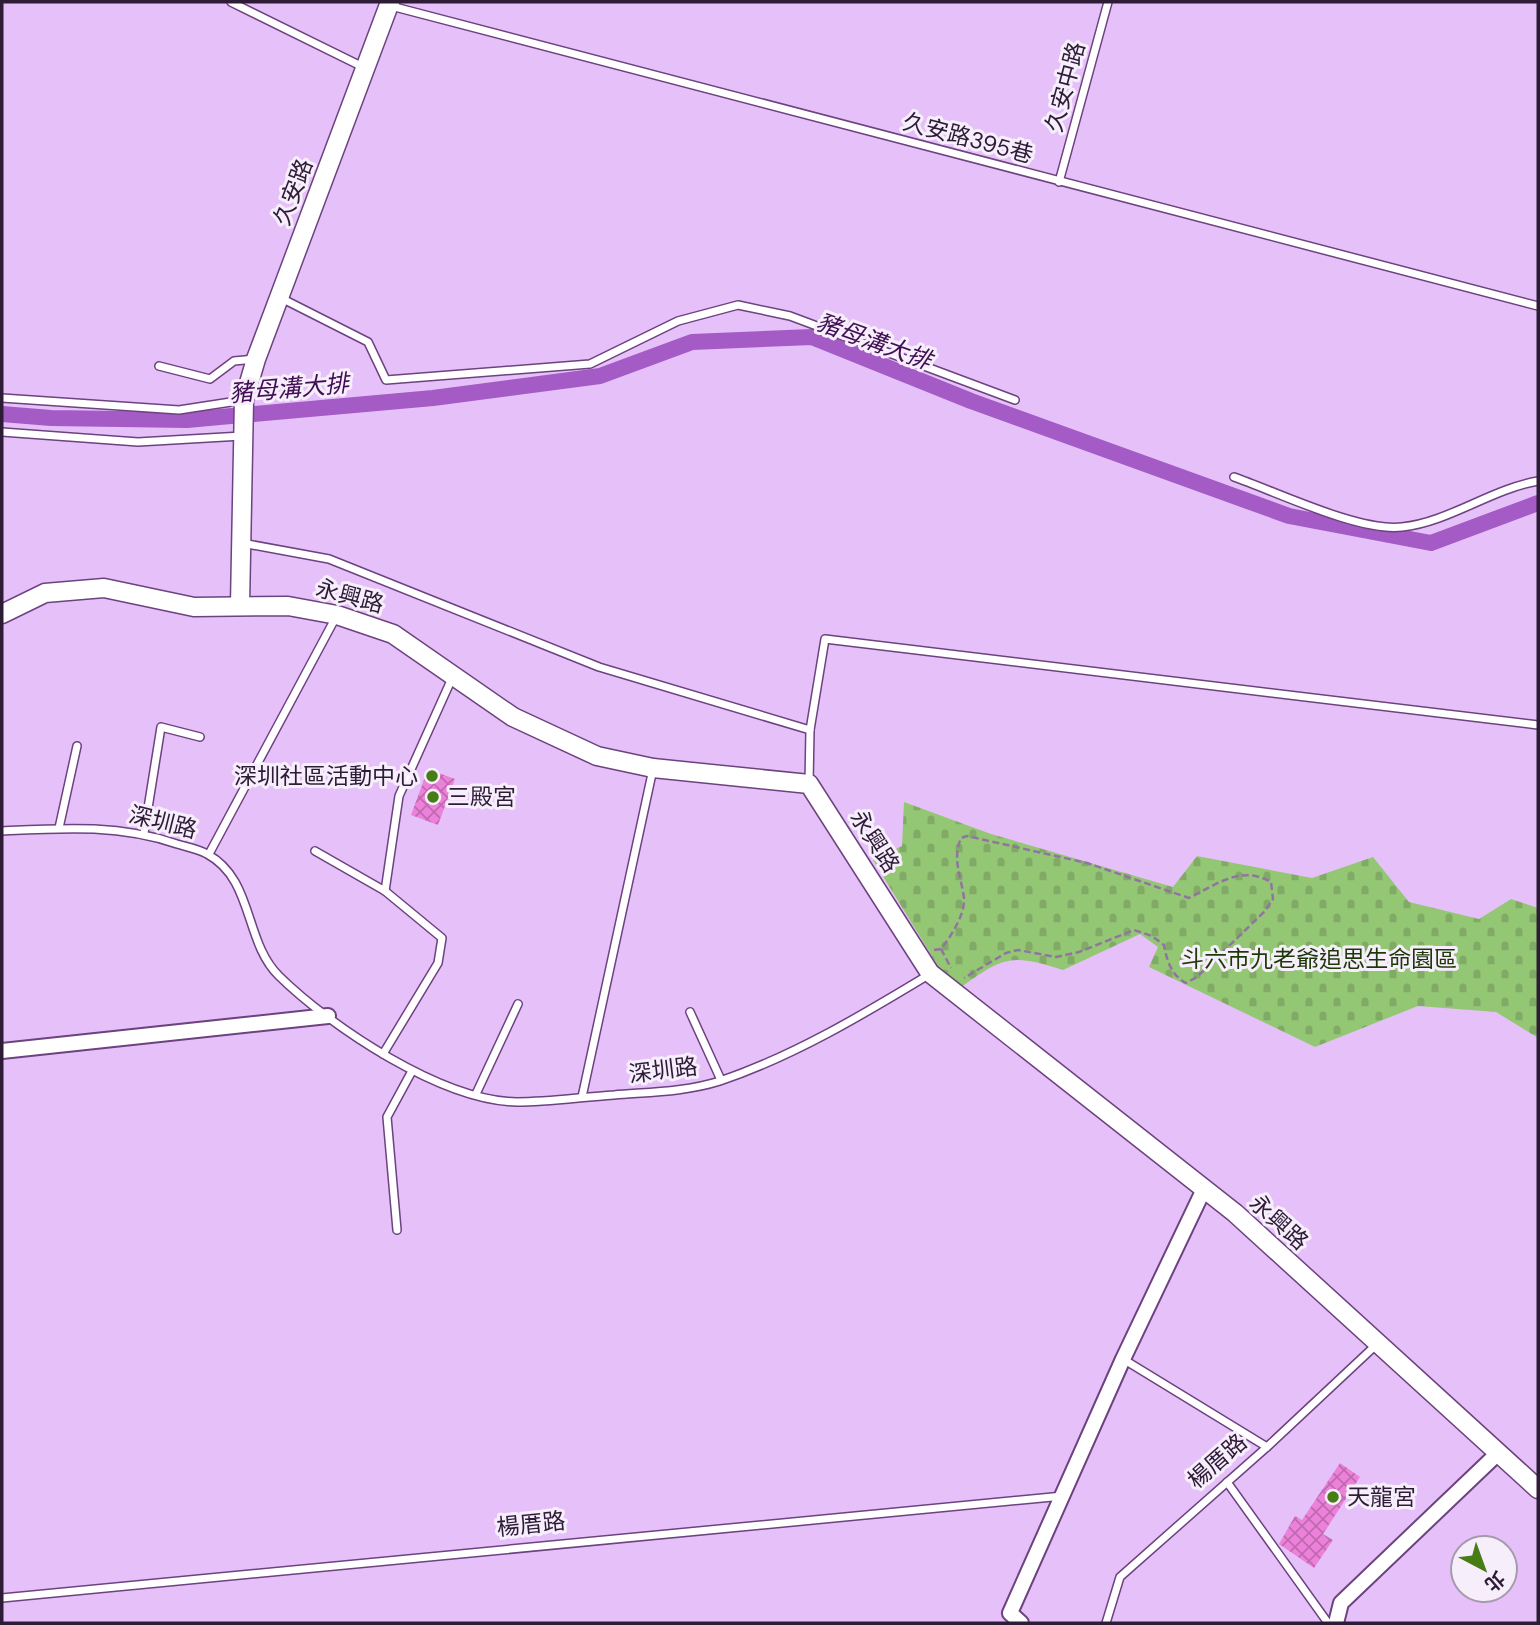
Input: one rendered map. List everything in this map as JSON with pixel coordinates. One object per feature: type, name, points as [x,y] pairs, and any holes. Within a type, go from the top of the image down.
[{"type":"street","name":"久安路","points":[[240,605],[244,400],[256,359],[390,4]]},
{"type":"street","name":"永興路","points":[[2,614],[45,593],[104,588],[194,607],[288,606],[337,615],[393,634],[513,717],[585,750],[653,768],[809,785],[930,973],[951,984],[1235,1213],[1496,1455],[1538,1489]]},
{"type":"street","points":[[2,1051],[328,1017]]},
{"type":"street","points":[[1021,1623],[1010,1613],[1123,1359],[1204,1189]]},
{"type":"street","points":[[1336,1623],[1341,1603],[1496,1455]]},
{"type":"lane","points":[[231,2],[366,68]]},
{"type":"lane","name":"久安中路","points":[[1059,182],[1108,2]]},
{"type":"lane","name":"久安路395巷","points":[[390,4],[1538,306]]},
{"type":"lane","points":[[279,297],[368,342],[386,380],[590,363],[678,321],[738,305],[790,316],[1016,400]]},
{"type":"lane","points":[[159,366],[210,379],[234,361],[256,359]]},
{"type":"lane","points":[[2,398],[179,410],[244,400]]},
{"type":"lane","points":[[2,432],[138,442],[243,436]]},
{"type":"lane","points":[[1234,477],[1359,522],[1401,528],[1428,521],[1518,485],[1538,481]]},
{"type":"lane","points":[[242,543],[329,559],[599,667],[810,730]]},
{"type":"lane","points":[[209,854],[337,615]]},
{"type":"lane","points":[[809,785],[810,730],[825,639],[1538,725]]},
{"type":"lane","points":[[385,891],[399,796],[454,676]]},
{"type":"lane","points":[[144,833],[161,727],[200,737]]},
{"type":"lane","points":[[59,828],[77,746]]},
{"type":"lane","points":[[582,1097],[653,768]]},
{"type":"lane","name":"深圳路","points":[[2,831],[96,827],[144,833],[209,854],[231,876],[244,900],[264,960],[328,1017],[412,1070],[476,1094],[515,1102],[688,1089],[721,1080],[859,1017],[930,973]]},
{"type":"lane","points":[[316,851],[385,891],[442,938],[438,963],[383,1054]]},
{"type":"lane","points":[[476,1094],[518,1004]]},
{"type":"lane","points":[[690,1012],[721,1080]]},
{"type":"lane","points":[[397,1230],[387,1117],[412,1070]]},
{"type":"lane","name":"楊厝路","points":[[1106,1623],[1120,1577],[1267,1447],[1377,1344]]},
{"type":"lane","points":[[1123,1359],[1267,1447]]},
{"type":"lane","points":[[1227,1482],[1328,1623]]},
{"type":"lane","name":"楊厝路","points":[[2,1598],[1064,1495]]},
{"type":"path","points":[[918,952],[941,949],[952,935],[964,902],[956,859],[961,838],[967,836],[1087,863],[1189,898],[1238,874],[1258,875],[1270,882],[1273,899],[1265,911],[1197,977],[1186,983],[1176,978],[1167,960],[1164,945],[1152,936],[1134,930],[1079,953],[1056,957],[1018,950],[1006,953],[951,984],[941,949]]},
{"type":"green space","name":"斗六市九老爺追思生命園區","points":[[904,802],[991,834],[1173,887],[1197,856],[1312,878],[1373,857],[1409,902],[1479,919],[1511,899],[1538,908],[1538,1038],[1496,1012],[1418,1006],[1315,1047],[1149,967],[1158,947],[1140,934],[1063,970],[1029,961],[1005,962],[983,972],[954,992],[873,860],[902,846]]},
{"type":"building","name":"三殿宮","points":[[428,769],[455,779],[438,825],[411,815]]},
{"type":"building","name":"天龍宮","points":[[1340,1463],[1360,1477],[1323,1534],[1333,1540],[1314,1568],[1279,1544],[1295,1516],[1302,1520]]},
{"type":"waterway","name":"豬母溝大排","points":[[2,414],[51,418],[187,420],[433,398],[600,376],[692,342],[812,337],[971,401],[1289,516],[1431,543],[1538,503]]},
{"type":"place","name":"深圳社區活動中心","points":[[432,776]]},
{"type":"place","name":"三殿宮","points":[[433,797]]},
{"type":"place","name":"天龍宮","points":[[1333,1497]]}]
